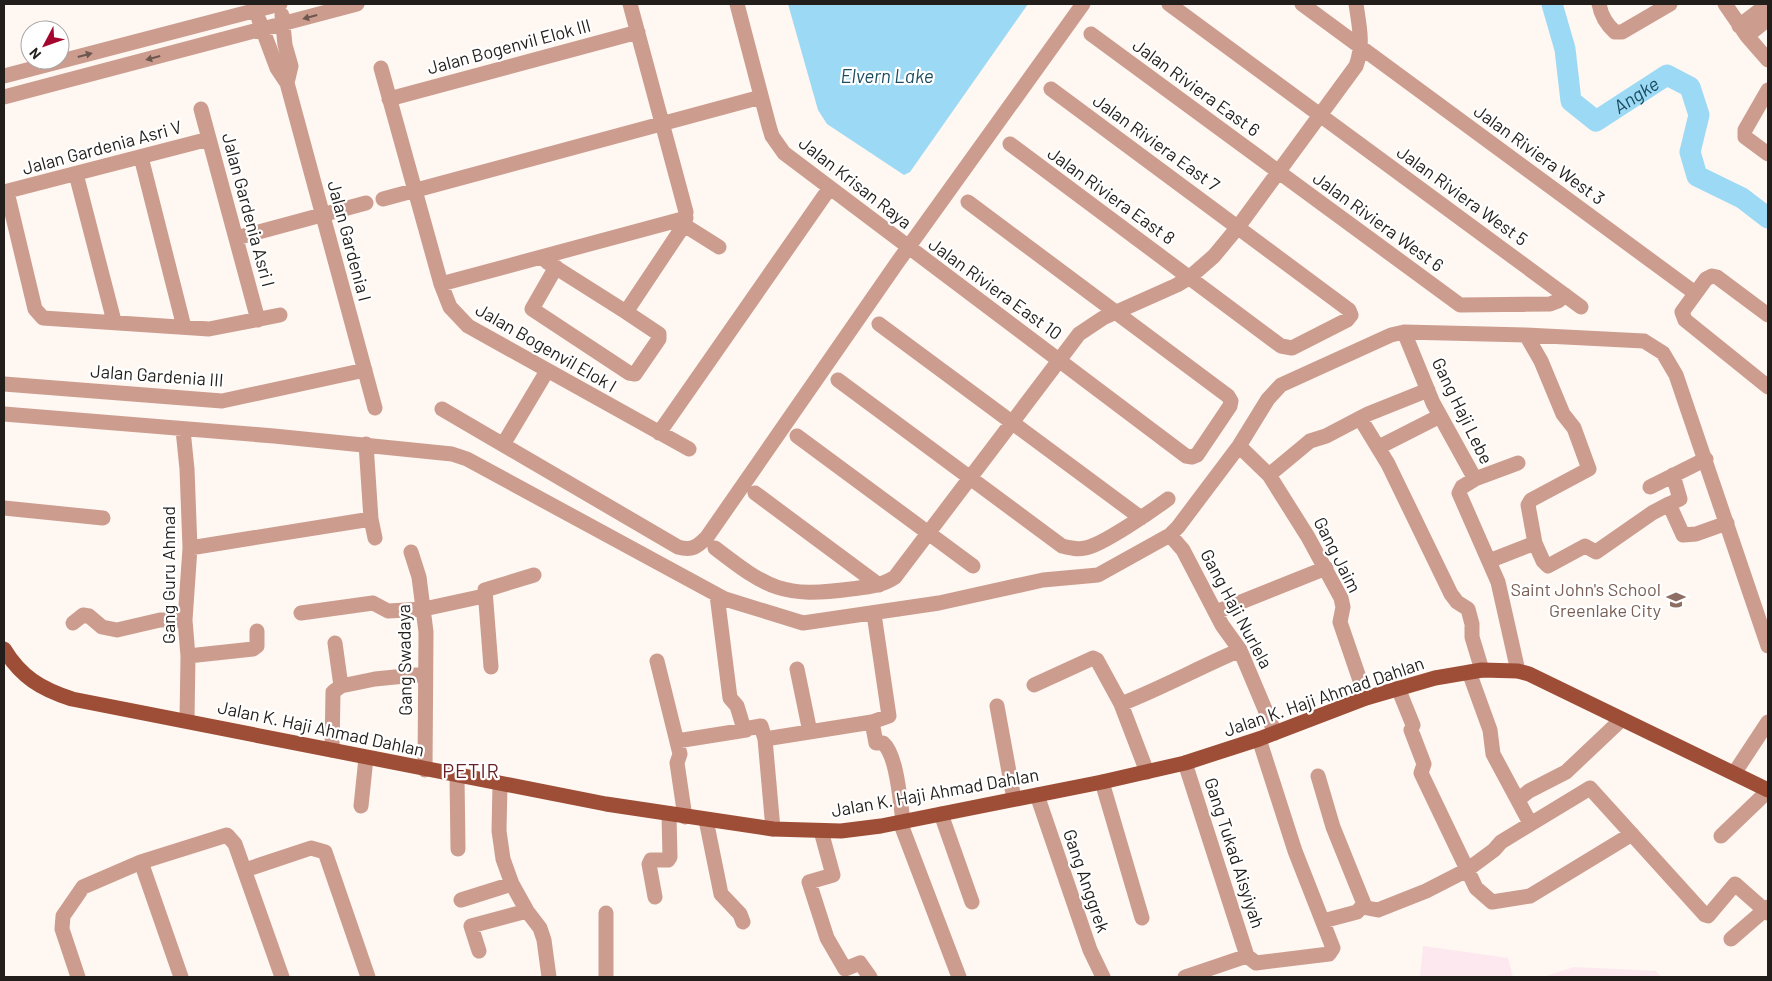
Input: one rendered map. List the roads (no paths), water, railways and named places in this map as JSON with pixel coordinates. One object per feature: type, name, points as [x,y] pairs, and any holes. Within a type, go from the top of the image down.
[{"type":"main road","name":"Jalan K. Haji Ahmad Dahlan","points":[[4,650],[25,677],[47,690],[72,699],[187,720],[500,784],[669,815],[773,829],[841,831],[941,814],[1147,772],[1259,739],[1366,698],[1398,688],[1475,671],[1518,671],[1735,772],[1768,790]]},
{"type":"street","points":[[4,76],[255,7],[280,4]]},
{"type":"street","name":"Jalan Gardenia I","points":[[278,47],[285,23],[280,4]]},
{"type":"street","points":[[4,97],[357,4]]},
{"type":"street","points":[[630,4],[663,124],[685,222],[719,247]]},
{"type":"street","name":"Jalan Krisan Raya","points":[[737,4],[761,98],[772,136],[777,145],[787,156],[908,248]]},
{"type":"street","points":[[442,408],[678,547],[689,550],[697,547],[707,537],[908,248],[1082,4]]},
{"type":"street","name":"Jalan Riviera West 5","points":[[1169,4],[1581,307]]},
{"type":"street","name":"Jalan Riviera West 3","points":[[1302,4],[1695,293]]},
{"type":"street","points":[[715,548],[752,577],[771,586],[792,592],[823,593],[878,585],[895,577],[1013,423],[1059,359],[1090,326],[1190,277],[1214,256],[1238,227],[1356,66],[1361,47],[1356,4]]},
{"type":"street","points":[[1599,4],[1601,12],[1610,28],[1615,32],[1622,32],[1670,4]]},
{"type":"street","points":[[1725,4],[1743,31],[1768,60]]},
{"type":"street","points":[[1743,31],[1768,4]]},
{"type":"street","name":"Jalan Gardenia I","points":[[255,7],[261,30],[278,47],[291,66],[287,83],[374,408]]},
{"type":"street","points":[[1743,31],[1768,19]]},
{"type":"street","name":"Jalan Bogenvil Elok III","points":[[389,99],[638,32]]},
{"type":"street","name":"Jalan Riviera East 6","points":[[1091,34],[1278,171]]},
{"type":"street","name":"Jalan Bogenvil Elok I","points":[[380,68],[441,284],[450,308],[460,321],[689,449]]},
{"type":"street","name":"Jalan Riviera East 7","points":[[1051,89],[1349,310],[1351,316],[1346,320],[1287,348]]},
{"type":"street","points":[[1768,92],[1745,130],[1745,137],[1768,154]]},
{"type":"street","points":[[383,199],[761,98]]},
{"type":"street","name":"Jalan Gardenia Asri I","points":[[201,109],[258,320]]},
{"type":"street","name":"Jalan Gardenia Asri V","points":[[6,192],[209,139]]},
{"type":"street","name":"Jalan Riviera East 8","points":[[1010,144],[1287,348]]},
{"type":"street","points":[[141,157],[184,327]]},
{"type":"street","name":"Jalan Riviera West 6","points":[[1278,171],[1455,302],[1466,305],[1550,304],[1558,301],[1564,295]]},
{"type":"street","points":[[76,174],[114,321]]},
{"type":"street","points":[[659,433],[830,189]]},
{"type":"street","points":[[6,192],[35,309],[43,318],[114,321],[209,329],[280,315]]},
{"type":"street","points":[[968,202],[1116,312]]},
{"type":"street","points":[[236,238],[366,203]]},
{"type":"street","points":[[441,284],[538,256],[685,222]]},
{"type":"street","points":[[626,312],[685,222]]},
{"type":"street","name":"Jalan Riviera East 10","points":[[908,248],[1059,359],[1186,456],[1192,458],[1197,455],[1230,406],[1231,401],[1228,396],[1116,312]]},
{"type":"street","points":[[538,256],[556,267],[626,312],[659,334],[659,339],[635,374],[629,373],[536,314],[532,309],[556,267]]},
{"type":"street","points":[[1768,315],[1718,277],[1712,276],[1706,279],[1682,312],[1684,320],[1768,387]]},
{"type":"street","points":[[879,324],[1141,518]]},
{"type":"street","points":[[4,414],[366,444],[460,456],[717,595],[804,623],[940,603],[1043,580],[1098,575],[1170,535],[1178,527],[1239,446],[1268,398],[1281,385],[1391,334],[1404,332],[1526,335],[1644,341],[1654,345],[1667,358],[1676,375],[1768,646]]},
{"type":"street","name":"Gang Haji Lebe","points":[[1404,332],[1440,416],[1475,478],[1462,487],[1460,493],[1498,582],[1518,671]]},
{"type":"street","points":[[1526,335],[1541,361],[1563,414],[1574,428],[1589,469],[1531,500],[1528,505],[1535,543],[1543,561],[1548,566],[1584,546],[1596,552],[1652,513],[1680,498],[1673,475]]},
{"type":"street","name":"Jalan Gardenia III","points":[[4,384],[222,401],[364,370]]},
{"type":"street","points":[[504,444],[547,371]]},
{"type":"street","points":[[838,380],[1062,546],[1074,549],[1088,548],[1141,518],[1168,499]]},
{"type":"street","points":[[1269,475],[1310,442],[1360,418],[1428,390]]},
{"type":"street","points":[[1379,447],[1440,416]]},
{"type":"street","points":[[1360,418],[1379,447],[1443,578],[1457,602],[1468,608],[1472,624],[1475,671],[1490,730],[1493,754],[1519,799],[1530,823]]},
{"type":"street","name":"Gang Guru Ahmad","points":[[183,430],[187,469],[190,548],[185,620],[188,656],[187,720]]},
{"type":"street","points":[[797,436],[973,566]]},
{"type":"street","points":[[366,444],[371,519],[375,538]]},
{"type":"street","name":"Gang Jaim","points":[[1239,446],[1269,475],[1326,568],[1341,598],[1343,607],[1340,622],[1366,698]]},
{"type":"street","points":[[1650,487],[1706,459]]},
{"type":"street","points":[[1475,478],[1518,462]]},
{"type":"street","points":[[755,493],[878,585]]},
{"type":"street","points":[[1669,504],[1682,536],[1696,534],[1727,523]]},
{"type":"street","points":[[4,508],[103,518]]},
{"type":"street","points":[[190,548],[371,519]]},
{"type":"street","name":"Gang Haji Nurlela","points":[[1170,535],[1183,550],[1216,612],[1240,650],[1275,733]]},
{"type":"street","points":[[1489,561],[1535,543]]},
{"type":"street","name":"Gang Swadaya","points":[[411,552],[419,578],[424,609],[425,770]]},
{"type":"street","points":[[1216,612],[1326,568]]},
{"type":"street","points":[[491,668],[484,596],[486,588],[534,575]]},
{"type":"street","points":[[717,595],[730,698],[737,706],[742,726],[746,730]]},
{"type":"street","points":[[301,613],[373,604],[388,612],[424,609],[484,596]]},
{"type":"street","points":[[765,739],[872,722],[889,716],[874,614]]},
{"type":"street","points":[[73,623],[83,615],[89,616],[102,627],[117,630],[160,620],[185,620]]},
{"type":"street","points":[[188,656],[253,649],[257,646],[257,630]]},
{"type":"street","points":[[335,643],[340,686]]},
{"type":"street","points":[[1121,704],[1163,687],[1189,672],[1240,650]]},
{"type":"street","points":[[1034,685],[1093,658],[1100,663],[1121,704],[1147,772]]},
{"type":"street","points":[[657,661],[680,756],[677,763],[685,817]]},
{"type":"street","points":[[797,669],[810,732]]},
{"type":"street","points":[[332,750],[334,692],[340,686],[375,679],[425,674]]},
{"type":"street","points":[[1398,688],[1413,725],[1411,730],[1424,764],[1421,773],[1476,888],[1492,902],[1530,896],[1632,834]]},
{"type":"street","points":[[997,706],[1014,799]]},
{"type":"street","points":[[1519,799],[1529,790],[1566,772],[1621,720]]},
{"type":"street","points":[[872,722],[876,744],[883,743],[888,748],[892,758],[902,821],[959,977]]},
{"type":"street","points":[[1735,772],[1768,722]]},
{"type":"street","points":[[677,741],[761,726],[765,739],[773,829]]},
{"type":"street","points":[[1185,977],[1247,956],[1256,963],[1329,954],[1332,948],[1295,851],[1259,739]]},
{"type":"street","points":[[361,806],[366,758]]},
{"type":"street","name":"Gang Tukad Aisyiyah","points":[[1185,762],[1247,956]]},
{"type":"street","points":[[457,776],[458,849]]},
{"type":"street","points":[[1318,776],[1333,827],[1363,897],[1362,907],[1357,912],[1323,921]]},
{"type":"street","points":[[1102,782],[1142,918]]},
{"type":"street","points":[[500,784],[500,847],[512,884],[527,911],[535,919],[544,940],[549,977]]},
{"type":"street","points":[[1362,907],[1378,910],[1426,891],[1467,870],[1530,823],[1590,788],[1705,915],[1708,916],[1735,884],[1767,910],[1731,939]]},
{"type":"street","points":[[1721,836],[1768,790]]},
{"type":"street","name":"Gang Anggrek","points":[[1037,795],[1090,950],[1103,977]]},
{"type":"street","points":[[941,814],[972,902]]},
{"type":"street","points":[[655,897],[649,864],[650,860],[668,860],[670,857],[669,815]]},
{"type":"street","points":[[706,820],[721,894],[740,914],[743,922]]},
{"type":"street","points":[[821,831],[833,875],[809,882],[827,938],[845,969],[860,963],[870,977]]},
{"type":"street","points":[[78,977],[62,929],[63,916],[83,887],[141,862],[227,835],[235,844],[282,977]]},
{"type":"street","points":[[245,870],[312,848],[325,852],[368,977]]},
{"type":"street","points":[[141,862],[180,977]]},
{"type":"street","points":[[461,900],[512,884]]},
{"type":"street","points":[[479,951],[470,926],[527,911]]},
{"type":"street","points":[[606,913],[606,977]]},
{"type":"water","name":"Elvern Lake","points":[[788,4],[1028,4],[910,172],[904,175],[827,124],[818,110]]},
{"type":"waterway","name":"Angke","points":[[1552,4],[1565,49],[1571,101],[1596,121],[1667,75],[1690,87],[1699,115],[1690,152],[1697,176],[1742,198],[1768,218]]},
{"type":"place","name":"Saint John's School Greenlake City","points":[[1676,600]]},
{"type":"district","name":"PETIR","points":[[471,771]]}]
